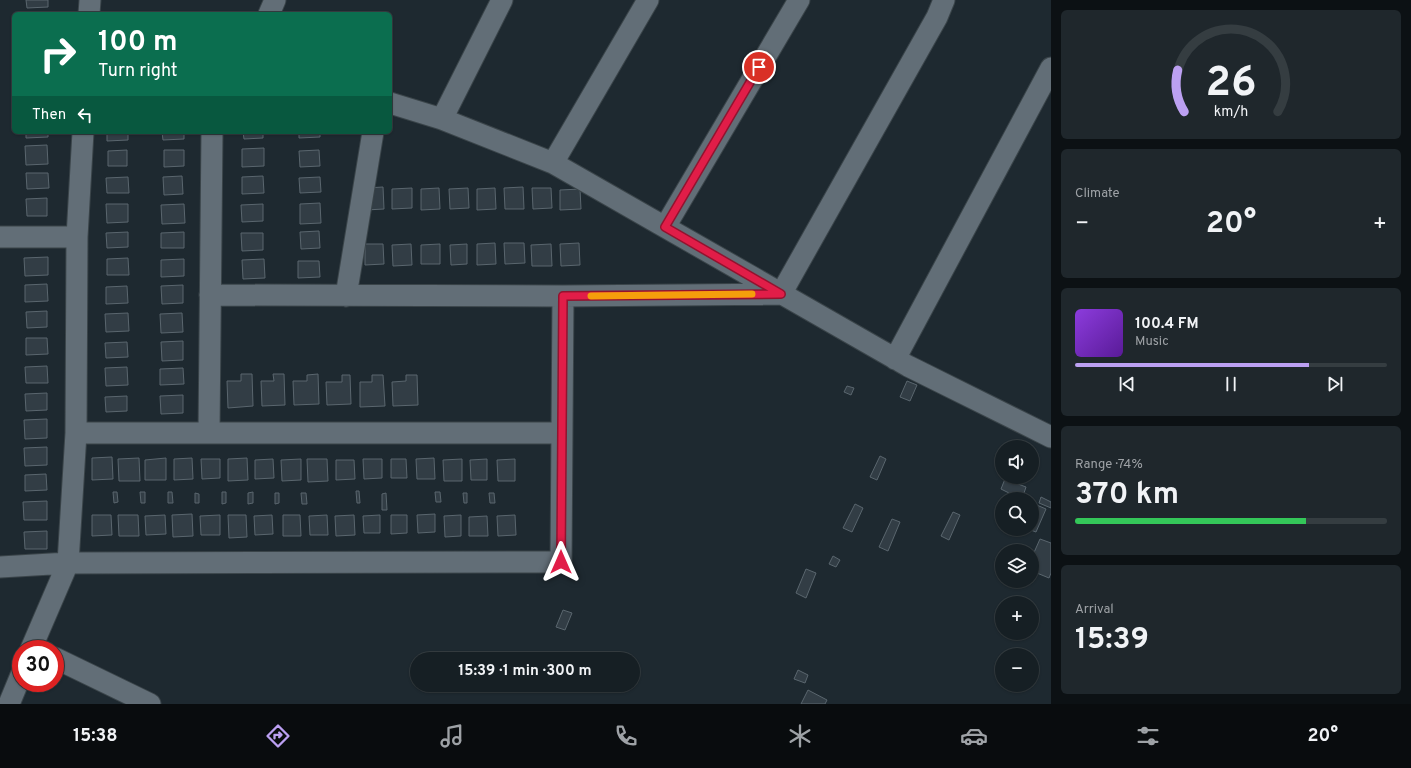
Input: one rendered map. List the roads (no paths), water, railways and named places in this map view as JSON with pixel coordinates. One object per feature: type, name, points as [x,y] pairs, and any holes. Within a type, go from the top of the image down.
[{"type":"street","points":[[89,12],[90,0]]},
{"type":"street","points":[[270,12],[275,0]]},
{"type":"street","points":[[442,119],[502,0]]},
{"type":"street","points":[[553,163],[648,0]]},
{"type":"street","points":[[665,227],[798,0]]},
{"type":"street","points":[[781,294],[937,17],[944,0]]},
{"type":"street","points":[[895,359],[1051,68]]},
{"type":"street","points":[[392,104],[442,119],[553,163],[895,359],[1051,437]]},
{"type":"street","points":[[36,640],[68,563],[76,433],[77,237],[83,134]]},
{"type":"street","points":[[209,433],[212,134]]},
{"type":"street","points":[[346,296],[374,134]]},
{"type":"street","points":[[0,237],[77,237]]},
{"type":"street","points":[[210,295],[563,296],[781,294]]},
{"type":"street","points":[[0,567],[68,563],[561,562],[563,296]]},
{"type":"street","points":[[76,433],[562,434]]},
{"type":"street","points":[[64,662],[150,704]]},
{"type":"street","points":[[9,704],[14,692]]}]
